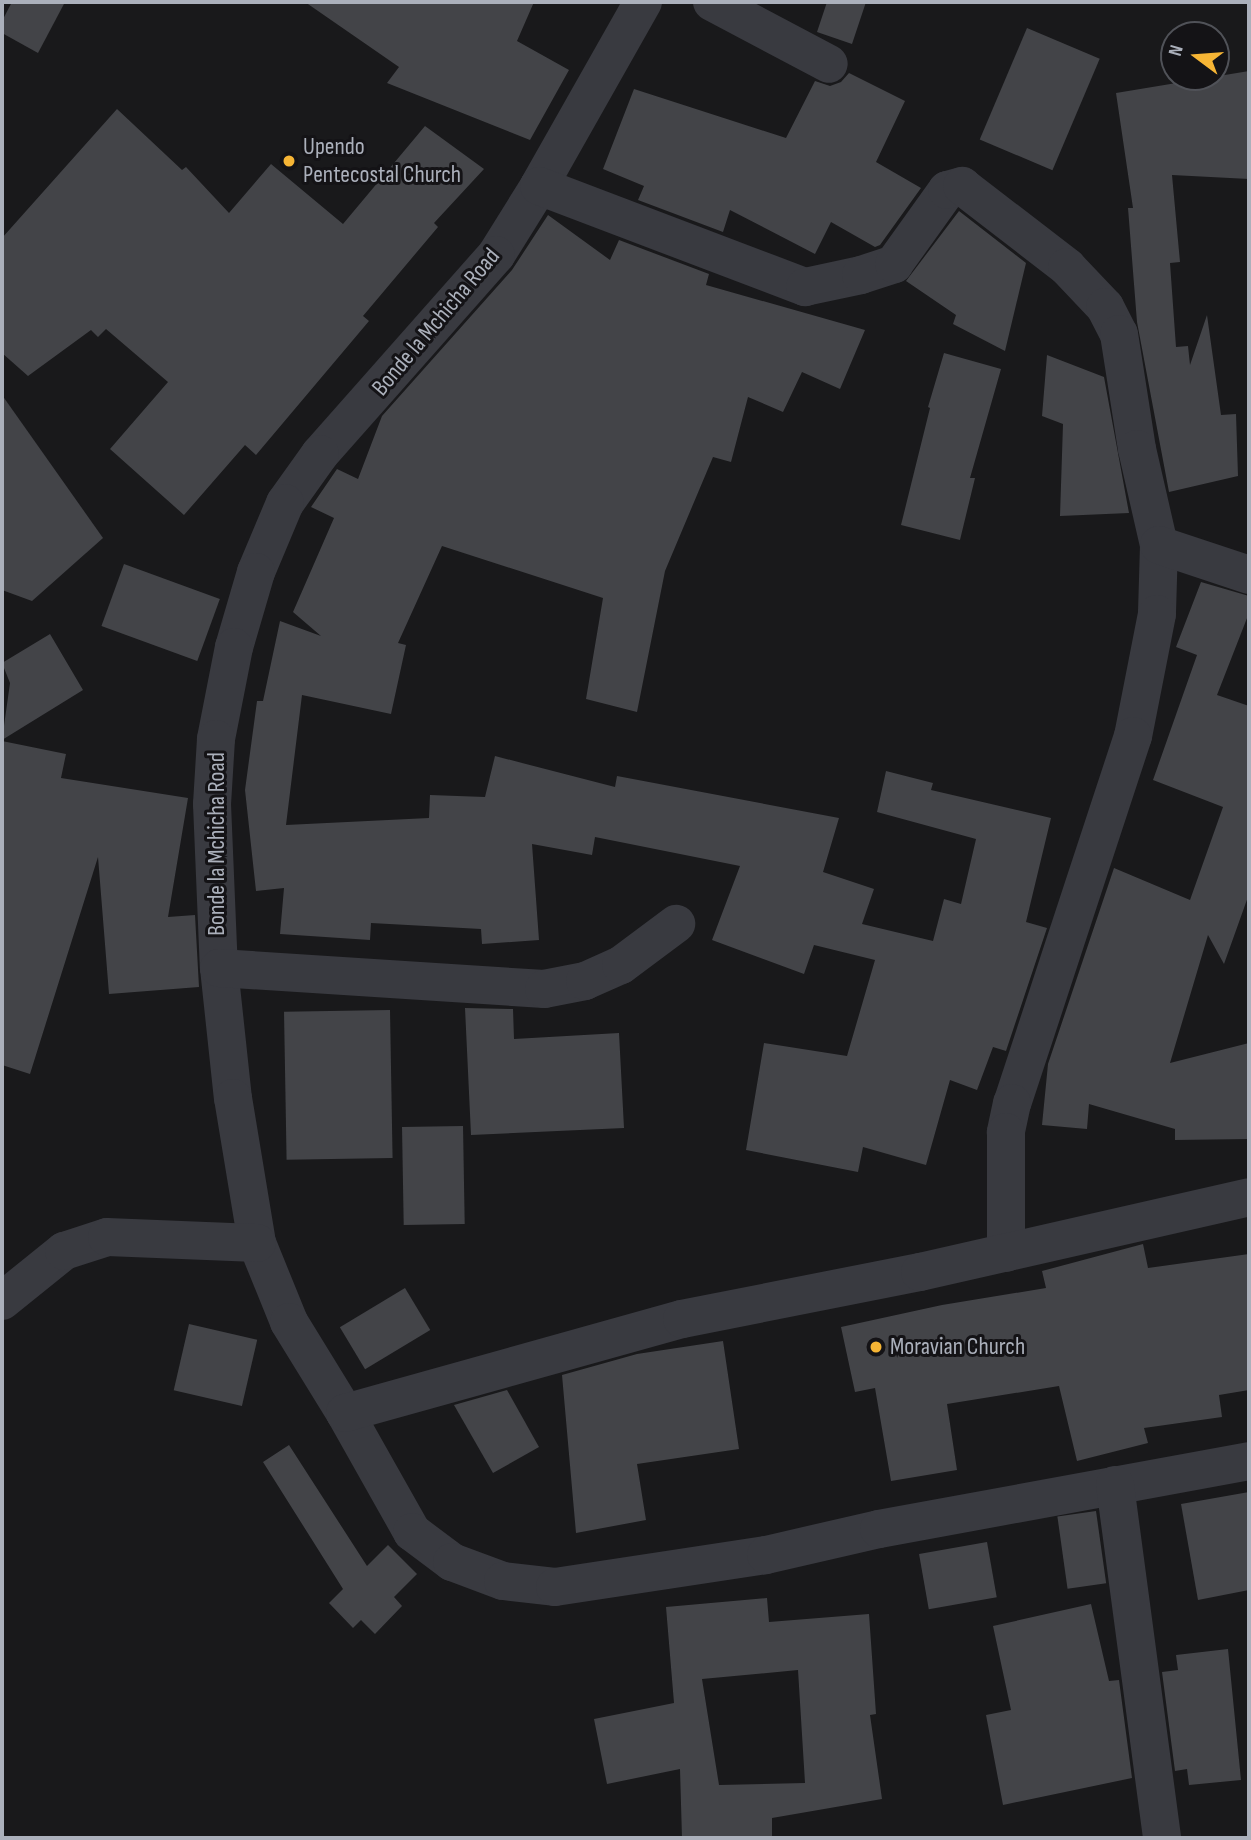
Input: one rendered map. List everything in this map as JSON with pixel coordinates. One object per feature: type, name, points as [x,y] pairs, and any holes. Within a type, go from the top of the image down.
[{"type":"street","name":"Bonde la Mchicha Road","points":[[643,2],[539,186],[496,255],[320,454],[285,503],[256,572],[234,647],[216,739],[212,804],[219,968],[233,1098],[257,1243],[289,1322],[345,1412],[412,1532],[452,1562],[503,1581],[555,1587],[766,1555],[879,1529],[1249,1461]]},
{"type":"street","points":[[712,2],[829,64]]},
{"type":"street","points":[[539,186],[805,287],[861,275],[894,264],[947,190],[962,186],[1068,267],[1105,307],[1119,334],[1137,449],[1158,545],[1157,614],[1133,736],[1012,1103],[1006,1132],[1006,1253]]},
{"type":"street","points":[[1158,545],[1249,575]]},
{"type":"street","points":[[219,968],[544,989],[585,981],[621,965],[676,925]]},
{"type":"street","points":[[345,1412],[682,1318],[1006,1253],[1249,1197]]},
{"type":"street","points":[[2,1301],[64,1251],[107,1237],[257,1243]]},
{"type":"street","points":[[1115,1485],[1163,1838]]},
{"type":"building","points":[[12,2],[65,2],[38,53],[2,33],[2,21]]},
{"type":"building","points":[[305,2],[534,2],[517,41],[569,70],[530,140],[387,83],[399,67]]},
{"type":"building","points":[[827,2],[866,2],[852,44],[817,32]]},
{"type":"building","points":[[1027,28],[1100,59],[1052,170],[980,139]]},
{"type":"building","points":[[1249,71],[1249,179],[1172,175],[1180,262],[1170,263],[1176,347],[1188,346],[1190,365],[1207,315],[1221,415],[1236,414],[1238,476],[1169,492],[1137,322],[1128,208],[1133,208],[1116,93],[1160,86],[1160,91],[1230,91],[1230,74]]},
{"type":"building","points":[[849,73],[905,101],[876,162],[921,188],[880,245],[875,247],[831,222],[815,254],[730,210],[723,232],[638,200],[644,186],[603,169],[634,89],[786,138],[815,81],[830,86],[841,82]]},
{"type":"building","points":[[117,109],[182,170],[186,167],[229,213],[271,164],[343,224],[425,126],[484,169],[434,223],[438,227],[363,316],[369,321],[256,455],[245,445],[184,515],[110,449],[168,382],[106,329],[98,337],[91,330],[28,376],[2,353],[2,238]]},
{"type":"building","points":[[959,211],[1026,263],[1005,351],[953,324],[956,315],[906,281]]},
{"type":"building","points":[[548,215],[610,260],[619,240],[709,274],[706,285],[865,330],[840,389],[802,372],[783,412],[748,397],[731,462],[713,457],[665,571],[637,712],[586,699],[603,598],[442,546],[398,643],[406,645],[391,714],[302,695],[286,825],[429,818],[430,795],[485,797],[495,756],[615,787],[617,776],[839,818],[823,872],[874,889],[862,924],[933,941],[944,899],[961,904],[976,839],[877,812],[886,771],[933,783],[931,790],[1051,818],[1026,922],[1047,928],[1006,1051],[993,1047],[977,1090],[950,1080],[926,1165],[863,1147],[858,1172],[746,1150],[764,1043],[847,1056],[875,960],[814,945],[804,974],[712,940],[740,866],[595,837],[592,855],[532,844],[539,940],[482,944],[481,929],[371,923],[370,940],[280,934],[284,888],[256,891],[245,790],[257,701],[263,701],[280,621],[321,636],[293,612],[334,518],[311,507],[337,469],[358,479],[382,416],[512,270]]},
{"type":"building","points":[[944,353],[1001,369],[970,478],[975,478],[960,540],[901,525],[930,408],[928,407]]},
{"type":"building","points":[[1047,355],[1104,377],[1129,513],[1060,516],[1063,424],[1042,416]]},
{"type":"building","points":[[2,395],[103,538],[32,601],[2,590]]},
{"type":"building","points":[[124,564],[220,599],[197,661],[101,626]]},
{"type":"building","points":[[1201,582],[1249,596],[1249,613],[1217,695],[1249,706],[1249,894],[1224,964],[1208,935],[1170,1063],[1249,1043],[1249,1139],[1175,1140],[1175,1129],[1089,1104],[1087,1129],[1042,1125],[1048,1064],[1114,868],[1190,900],[1223,807],[1153,780],[1197,655],[1176,647]]},
{"type":"building","points":[[50,634],[83,690],[2,740],[10,683],[2,663]]},
{"type":"building","points":[[2,741],[66,754],[61,778],[188,798],[168,917],[195,915],[199,987],[109,994],[98,857],[30,1074],[2,1065]]},
{"type":"building","points":[[465,1008],[513,1009],[514,1039],[619,1033],[624,1128],[471,1135]]},
{"type":"building","points":[[390,1010],[393,1158],[287,1160],[284,1012]]},
{"type":"building","points":[[463,1126],[465,1224],[404,1225],[402,1127]]},
{"type":"building","points":[[1143,1244],[1148,1268],[1249,1254],[1249,1390],[1219,1395],[1222,1417],[1144,1428],[1148,1443],[1077,1461],[1059,1386],[947,1404],[957,1470],[891,1481],[875,1388],[855,1392],[841,1327],[942,1305],[1046,1288],[1042,1271]]},
{"type":"building","points":[[405,1288],[430,1330],[365,1369],[340,1327]]},
{"type":"building","points":[[189,1324],[257,1340],[242,1406],[174,1390]]},
{"type":"building","points":[[723,1341],[739,1449],[637,1464],[646,1520],[576,1533],[562,1375],[637,1354]]},
{"type":"building","points":[[507,1390],[539,1447],[493,1473],[454,1405]]},
{"type":"building","points":[[289,1445],[367,1566],[388,1545],[417,1574],[394,1597],[402,1606],[375,1634],[361,1620],[353,1628],[329,1603],[343,1589],[263,1462]]},
{"type":"building","points":[[1249,1492],[1249,1590],[1198,1600],[1181,1504]]},
{"type":"building","points":[[1096,1511],[1106,1583],[1068,1589],[1057,1516]]},
{"type":"building","points":[[987,1542],[997,1597],[929,1609],[919,1554]]},
{"type":"building","points":[[767,1598],[769,1622],[869,1614],[876,1714],[870,1715],[882,1799],[772,1818],[772,1838],[682,1838],[680,1769],[607,1784],[594,1719],[674,1703],[666,1607]],"holes":[[[798,1670],[805,1783],[719,1785],[702,1679]]]},
{"type":"building","points":[[1091,1604],[1109,1681],[1119,1680],[1132,1778],[1003,1805],[986,1715],[1011,1710],[993,1626]]},
{"type":"building","points":[[1228,1649],[1241,1780],[1189,1785],[1187,1769],[1175,1771],[1162,1672],[1178,1670],[1176,1655]]},
{"type":"place","name":"Upendo Pentecostal Church","points":[[289,161]]},
{"type":"place","name":"Moravian Church","points":[[876,1347]]}]
